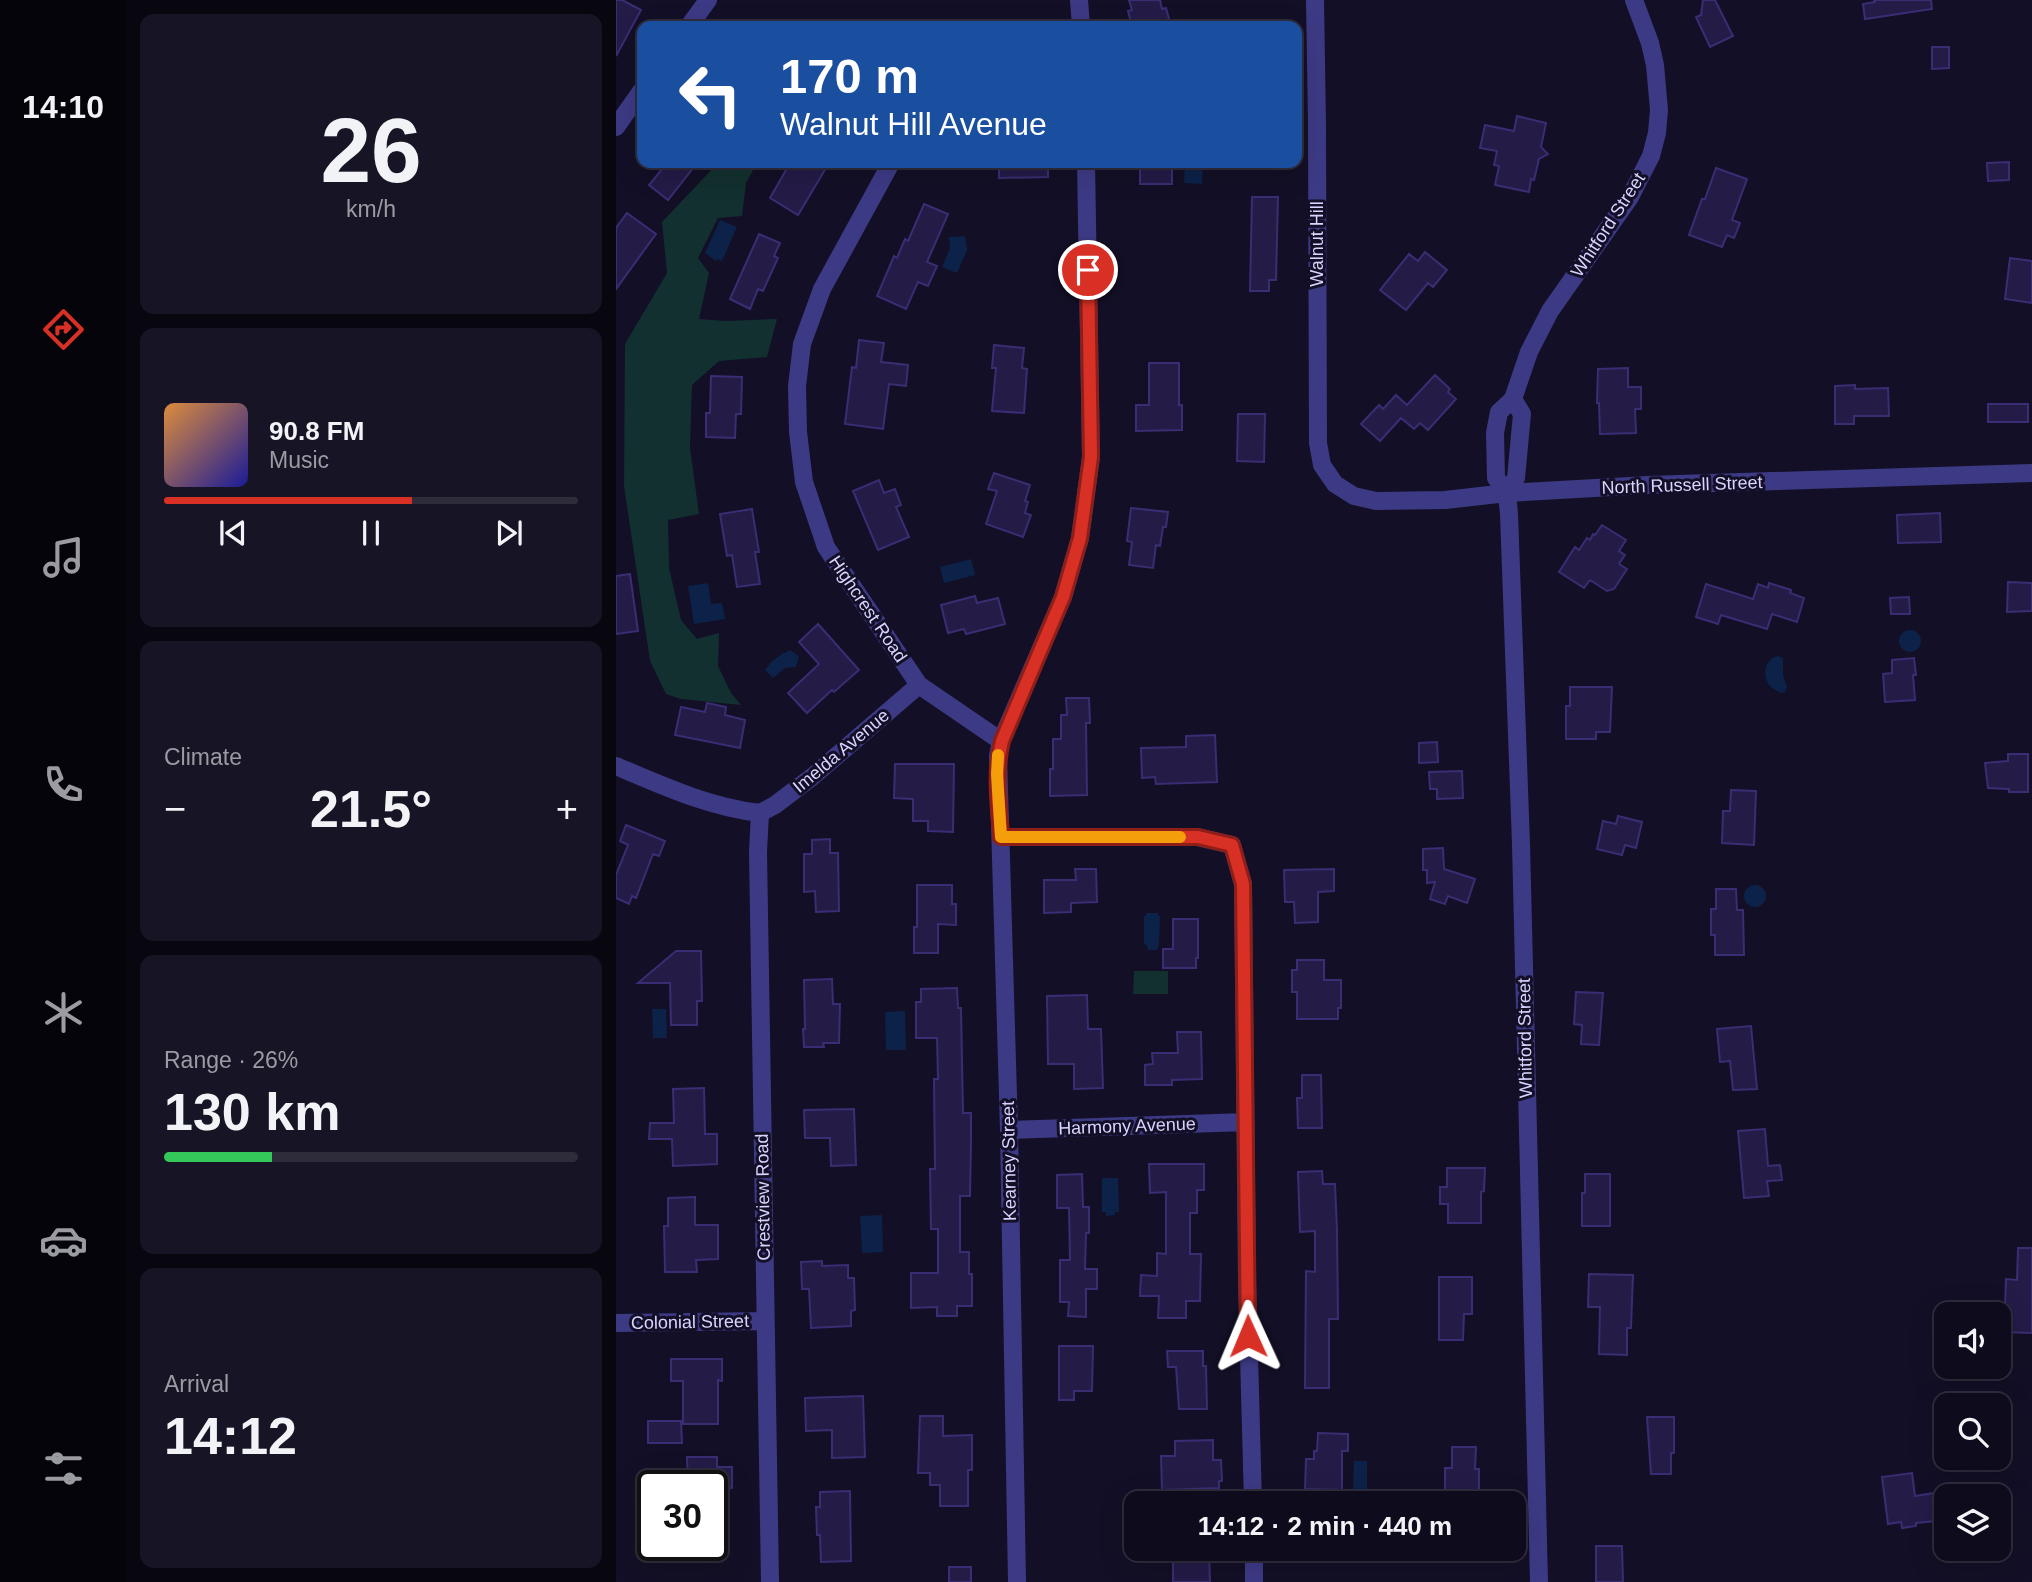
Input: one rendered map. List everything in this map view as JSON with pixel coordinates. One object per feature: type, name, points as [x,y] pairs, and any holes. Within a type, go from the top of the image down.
[{"type":"street","points":[[693,21],[708,0]]},
{"type":"street","points":[[1079,0],[1081,21]]},
{"type":"street","name":"Walnut Hill","points":[[1315,0],[1318,443],[1322,465],[1335,484]]},
{"type":"street","name":"Whitford Street","points":[[1539,1582],[1521,844],[1509,514],[1507,493],[1496,478],[1495,433],[1499,412],[1513,399],[1529,352],[1550,311],[1630,197],[1651,156],[1659,110],[1655,65],[1634,0]]},
{"type":"street","points":[[618,119],[637,96]]},
{"type":"street","name":"Highcrest Road","points":[[888,168],[822,289],[802,344],[797,386],[798,432],[804,482],[825,547],[919,685],[1002,741]]},
{"type":"street","name":"Kearney Street","points":[[1017,1582],[1009,1130],[997,774],[1002,741],[1063,597],[1080,538],[1091,457],[1086,168]]},
{"type":"street","name":"Whitford Street","points":[[1507,493],[1516,478],[1522,414],[1513,399]]},
{"type":"street","name":"North Russell Street","points":[[1335,484],[1354,496],[1376,501],[1445,500],[1507,493],[1689,484],[2032,473]]},
{"type":"street","name":"Imelda Avenue","points":[[760,813],[812,777],[919,685]]},
{"type":"street","points":[[616,766],[699,800],[734,810],[760,813]]},
{"type":"street","name":"Crestview Road","points":[[760,813],[758,852],[771,1582]]},
{"type":"street","points":[[1001,837],[1198,837],[1232,845],[1243,884],[1252,1491]]},
{"type":"street","name":"Harmony Avenue","points":[[1009,1130],[1246,1122]]},
{"type":"street","name":"Colonial Street","points":[[616,1323],[765,1321]]},
{"type":"street","points":[[1254,1561],[1254,1582]]},
{"type":"green space","points":[[713,168],[754,168],[746,183],[742,216],[718,218],[698,258],[709,273],[699,319],[777,319],[767,357],[719,361],[692,385],[690,448],[699,514],[668,520],[669,568],[681,620],[697,639],[719,633],[718,666],[731,693],[741,705],[681,699],[666,694],[650,661],[624,486],[625,344],[667,273],[662,222]]},
{"type":"green space","points":[[1134,971],[1168,971],[1168,994],[1133,994]]},
{"type":"water","points":[[1185,168],[1203,168],[1202,184],[1184,183]]},
{"type":"water","points":[[720,220],[737,227],[722,261],[716,261],[705,253]]},
{"type":"water","points":[[965,236],[967,250],[957,273],[942,267],[950,248],[949,237]]},
{"type":"water","points":[[971,559],[975,575],[944,583],[940,567]]},
{"type":"water","points":[[708,583],[711,604],[722,603],[725,619],[694,624],[688,586]]},
{"type":"water","points":[[1910,630],[1920,637],[1921,641],[1914,651],[1910,652],[1900,645],[1899,641],[1906,631]]},
{"type":"water","points":[[790,650],[799,656],[796,667],[785,668],[773,678],[765,670],[776,658]]},
{"type":"water","points":[[1778,656],[1783,658],[1783,676],[1787,687],[1785,692],[1781,693],[1770,686],[1765,673],[1770,660]]},
{"type":"water","points":[[1755,885],[1763,888],[1766,896],[1763,904],[1755,907],[1747,904],[1744,896],[1747,888]]},
{"type":"water","points":[[1147,913],[1157,913],[1160,917],[1157,950],[1148,950],[1144,943],[1144,917]]},
{"type":"water","points":[[652,1009],[666,1009],[667,1038],[653,1038]]},
{"type":"water","points":[[905,1011],[906,1050],[886,1050],[885,1012]]},
{"type":"water","points":[[1102,1178],[1118,1178],[1119,1212],[1115,1212],[1115,1215],[1106,1216],[1106,1212],[1102,1212]]},
{"type":"water","points":[[882,1215],[883,1252],[862,1253],[860,1216]]},
{"type":"water","points":[[1354,1461],[1367,1461],[1367,1489],[1353,1489]]},
{"type":"building","points":[[616,0],[622,0],[641,10],[616,56]]},
{"type":"building","points":[[1129,0],[1160,0],[1162,9],[1166,8],[1170,21],[1131,21],[1128,11],[1132,10]]},
{"type":"building","points":[[1703,0],[1715,0],[1733,36],[1710,47],[1696,17],[1701,15]]},
{"type":"building","points":[[1874,0],[1931,0],[1932,9],[1865,19],[1863,4],[1875,2]]},
{"type":"building","points":[[1932,47],[1949,47],[1949,68],[1932,69]]},
{"type":"building","points":[[1517,116],[1546,123],[1541,147],[1548,154],[1539,159],[1529,192],[1495,185],[1499,166],[1494,165],[1497,151],[1480,148],[1485,125],[1514,131]]},
{"type":"building","points":[[2009,162],[2009,180],[1988,181],[1987,163]]},
{"type":"building","points":[[663,168],[693,168],[668,200],[649,185]]},
{"type":"building","points":[[787,168],[826,168],[798,215],[770,198]]},
{"type":"building","points":[[999,168],[1048,168],[1048,177],[999,178]]},
{"type":"building","points":[[1140,168],[1172,168],[1172,184],[1140,184]]},
{"type":"building","points":[[1716,168],[1747,179],[1732,220],[1740,223],[1734,238],[1727,235],[1722,247],[1689,235]]},
{"type":"building","points":[[1252,197],[1278,197],[1276,280],[1269,280],[1269,291],[1250,291]]},
{"type":"building","points":[[924,204],[948,214],[927,262],[937,266],[928,286],[918,282],[906,309],[877,296],[894,256],[897,258],[905,239],[908,241]]},
{"type":"building","points":[[627,213],[656,234],[616,289],[616,228]]},
{"type":"building","points":[[759,234],[780,243],[774,256],[778,258],[763,291],[758,289],[750,309],[730,299]]},
{"type":"building","points":[[1425,252],[1447,270],[1433,287],[1428,283],[1406,310],[1380,290],[1409,254],[1418,261]]},
{"type":"building","points":[[2010,258],[2032,261],[2032,303],[2005,299]]},
{"type":"building","points":[[859,340],[884,343],[881,362],[908,365],[906,386],[889,384],[883,429],[845,424],[852,367],[856,368]]},
{"type":"building","points":[[994,345],[1024,348],[1022,368],[1027,369],[1024,413],[992,411],[996,368],[992,368]]},
{"type":"building","points":[[1149,363],[1179,363],[1182,430],[1136,431],[1136,405],[1149,405]]},
{"type":"building","points":[[1628,368],[1628,387],[1641,387],[1641,409],[1635,409],[1636,433],[1600,434],[1598,369]]},
{"type":"building","points":[[1435,375],[1456,399],[1428,430],[1420,423],[1414,429],[1401,418],[1380,441],[1361,424],[1379,405],[1383,409],[1396,395],[1407,405]]},
{"type":"building","points":[[711,376],[742,377],[741,414],[736,414],[735,438],[706,437]]},
{"type":"building","points":[[1855,385],[1855,389],[1888,388],[1889,416],[1854,416],[1854,424],[1835,424],[1835,386]]},
{"type":"building","points":[[1988,404],[2028,404],[2028,422],[1988,422]]},
{"type":"building","points":[[1238,414],[1265,414],[1264,462],[1237,461]]},
{"type":"building","points":[[994,473],[1030,485],[1025,501],[1028,502],[1025,513],[1031,515],[1023,537],[986,524],[997,491],[988,489]]},
{"type":"building","points":[[879,480],[884,493],[895,489],[901,505],[896,507],[909,537],[878,550],[853,491]]},
{"type":"building","points":[[1131,508],[1168,512],[1160,546],[1156,545],[1153,568],[1129,565],[1132,542],[1127,541]]},
{"type":"building","points":[[752,509],[759,552],[755,552],[760,584],[737,587],[732,555],[727,556],[720,514]]},
{"type":"building","points":[[1940,513],[1941,542],[1898,543],[1897,515]]},
{"type":"building","points":[[1602,525],[1626,540],[1619,551],[1625,555],[1619,564],[1627,569],[1614,589],[1607,591],[1590,580],[1584,588],[1559,572],[1575,547],[1579,550],[1587,538],[1590,540]]},
{"type":"building","points":[[630,574],[638,631],[616,634],[616,576]]},
{"type":"building","points":[[2008,582],[2032,583],[2032,611],[2007,612]]},
{"type":"building","points":[[1769,583],[1791,590],[1790,593],[1804,598],[1797,622],[1772,614],[1767,629],[1721,615],[1718,624],[1696,617],[1706,584],[1753,599],[1758,584],[1768,588]]},
{"type":"building","points":[[975,596],[977,603],[998,598],[1005,624],[966,634],[964,629],[948,633],[941,605]]},
{"type":"building","points":[[1909,597],[1910,614],[1891,614],[1890,598]]},
{"type":"building","points":[[818,624],[859,670],[807,713],[788,693],[819,664],[799,642]]},
{"type":"building","points":[[1914,658],[1915,700],[1885,702],[1883,674],[1892,673],[1892,660]]},
{"type":"building","points":[[1570,687],[1612,687],[1610,732],[1596,732],[1596,739],[1566,739],[1566,706],[1570,706]]},
{"type":"building","points":[[1066,698],[1089,698],[1090,723],[1086,723],[1087,795],[1050,796],[1053,739],[1061,739],[1061,715],[1067,715]]},
{"type":"building","points":[[707,703],[726,707],[725,715],[745,720],[740,748],[675,735],[681,707],[705,712]]},
{"type":"building","points":[[1215,735],[1217,782],[1156,784],[1155,777],[1142,778],[1141,748],[1186,747],[1186,736]]},
{"type":"building","points":[[1437,742],[1438,762],[1419,763],[1419,743]]},
{"type":"building","points":[[2008,754],[2028,754],[2028,792],[1988,788],[1985,763],[2008,761]]},
{"type":"building","points":[[895,764],[954,764],[953,832],[928,831],[928,821],[913,821],[913,799],[894,798]]},
{"type":"building","points":[[1462,771],[1463,798],[1437,799],[1437,789],[1430,789],[1429,772]]},
{"type":"building","points":[[1731,790],[1756,791],[1754,845],[1722,843],[1723,811],[1730,811]]},
{"type":"building","points":[[1618,816],[1642,822],[1636,848],[1625,845],[1622,855],[1597,849],[1603,821],[1616,824]]},
{"type":"building","points":[[626,825],[665,841],[659,856],[653,854],[636,898],[632,896],[629,904],[616,898],[616,875],[628,845],[620,841]]},
{"type":"building","points":[[830,839],[830,853],[838,853],[839,911],[816,912],[815,891],[804,892],[804,854],[812,854],[812,840]]},
{"type":"building","points":[[1443,848],[1444,869],[1475,879],[1467,903],[1448,896],[1445,904],[1430,899],[1435,882],[1427,883],[1427,870],[1423,870],[1423,849]]},
{"type":"building","points":[[1075,869],[1096,869],[1097,902],[1071,903],[1071,912],[1044,913],[1044,880],[1076,880]]},
{"type":"building","points":[[1334,869],[1334,891],[1318,892],[1318,922],[1295,923],[1294,902],[1285,902],[1284,870]]},
{"type":"building","points":[[917,885],[952,885],[956,925],[938,924],[938,953],[914,953]]},
{"type":"building","points":[[1716,889],[1736,889],[1737,910],[1743,910],[1744,955],[1715,955],[1715,935],[1711,935],[1711,909],[1716,909]]},
{"type":"building","points":[[1173,919],[1198,919],[1196,968],[1163,968],[1163,949],[1173,949]]},
{"type":"building","points":[[676,951],[701,951],[702,1001],[697,1001],[697,1025],[671,1025],[670,983],[638,983]]},
{"type":"building","points":[[1297,960],[1324,960],[1324,980],[1341,980],[1341,1008],[1338,1008],[1338,1019],[1297,1019],[1297,992],[1292,992],[1292,970],[1297,970]]},
{"type":"building","points":[[832,979],[833,1004],[840,1004],[839,1043],[823,1043],[824,1047],[804,1047],[804,980]]},
{"type":"building","points":[[957,988],[958,1008],[961,1008],[963,1113],[971,1113],[970,1196],[960,1196],[960,1252],[969,1252],[972,1306],[957,1306],[957,1316],[937,1316],[937,1307],[911,1308],[911,1273],[938,1273],[938,1229],[931,1229],[930,1169],[935,1169],[934,1079],[938,1079],[937,1038],[916,1038],[916,1002],[921,1002],[921,989]]},
{"type":"building","points":[[1576,992],[1603,993],[1599,1045],[1581,1044],[1582,1025],[1574,1024]]},
{"type":"building","points":[[1087,995],[1088,1029],[1101,1029],[1103,1088],[1074,1089],[1074,1064],[1048,1064],[1047,996]]},
{"type":"building","points":[[1751,1026],[1757,1089],[1733,1090],[1730,1061],[1720,1062],[1717,1029]]},
{"type":"building","points":[[1177,1032],[1201,1032],[1202,1079],[1172,1080],[1172,1085],[1145,1085],[1145,1065],[1153,1064],[1152,1053],[1178,1053]]},
{"type":"building","points":[[1302,1075],[1321,1075],[1322,1128],[1298,1128],[1297,1098],[1302,1098]]},
{"type":"building","points":[[704,1088],[705,1134],[717,1134],[717,1164],[673,1166],[672,1139],[649,1139],[650,1123],[674,1123],[673,1089]]},
{"type":"building","points":[[854,1109],[856,1165],[831,1166],[830,1138],[805,1138],[804,1110]]},
{"type":"building","points":[[1765,1129],[1768,1166],[1780,1165],[1782,1180],[1767,1181],[1769,1196],[1744,1198],[1738,1131]]},
{"type":"building","points":[[1149,1164],[1204,1164],[1204,1190],[1197,1190],[1197,1213],[1190,1213],[1190,1254],[1201,1254],[1200,1301],[1186,1301],[1186,1318],[1158,1318],[1159,1296],[1140,1296],[1141,1275],[1157,1276],[1157,1253],[1166,1254],[1166,1192],[1150,1193]]},
{"type":"building","points":[[1447,1168],[1485,1168],[1484,1191],[1481,1192],[1481,1223],[1448,1223],[1448,1204],[1440,1204],[1440,1187],[1447,1187]]},
{"type":"building","points":[[1322,1171],[1323,1184],[1335,1184],[1338,1319],[1329,1319],[1329,1388],[1305,1388],[1306,1271],[1315,1272],[1315,1231],[1300,1232],[1298,1172]]},
{"type":"building","points":[[1082,1174],[1083,1207],[1089,1207],[1085,1269],[1097,1269],[1097,1289],[1086,1289],[1086,1317],[1068,1316],[1069,1302],[1060,1302],[1060,1260],[1070,1260],[1069,1208],[1057,1208],[1057,1175]]},
{"type":"building","points":[[1585,1174],[1610,1174],[1610,1226],[1582,1226]]},
{"type":"building","points":[[695,1197],[695,1225],[718,1225],[718,1259],[696,1260],[697,1272],[665,1272],[664,1226],[668,1226],[668,1198]]},
{"type":"building","points":[[2018,1248],[2032,1248],[2032,1333],[2011,1332],[2011,1302],[2005,1302],[2006,1279],[2017,1280]]},
{"type":"building","points":[[822,1261],[822,1266],[848,1265],[848,1278],[854,1278],[855,1310],[851,1311],[851,1326],[811,1328],[809,1289],[802,1289],[801,1262]]},
{"type":"building","points":[[1589,1274],[1633,1275],[1627,1355],[1599,1354],[1600,1307],[1588,1307]]},
{"type":"building","points":[[1439,1277],[1472,1277],[1472,1314],[1464,1314],[1463,1340],[1439,1340]]},
{"type":"building","points":[[1059,1346],[1093,1346],[1092,1391],[1074,1391],[1074,1400],[1059,1400]]},
{"type":"building","points":[[1167,1351],[1203,1351],[1207,1409],[1179,1409],[1176,1367],[1168,1367]]},
{"type":"building","points":[[671,1359],[722,1359],[722,1381],[718,1380],[718,1424],[683,1424],[683,1381],[671,1381]]},
{"type":"building","points":[[863,1396],[865,1457],[832,1458],[832,1430],[806,1431],[805,1398]]},
{"type":"building","points":[[920,1416],[943,1416],[943,1436],[972,1435],[968,1506],[940,1506],[940,1485],[930,1485],[930,1473],[918,1473]]},
{"type":"building","points":[[1647,1417],[1674,1417],[1671,1474],[1651,1474]]},
{"type":"building","points":[[648,1421],[681,1421],[682,1443],[648,1443]]},
{"type":"building","points":[[1318,1433],[1348,1434],[1348,1451],[1342,1451],[1342,1490],[1305,1489],[1306,1459],[1314,1459]]},
{"type":"building","points":[[1213,1440],[1213,1460],[1221,1460],[1222,1481],[1219,1481],[1219,1488],[1162,1490],[1161,1456],[1175,1456],[1175,1441]]},
{"type":"building","points":[[1452,1447],[1476,1447],[1475,1469],[1479,1469],[1479,1491],[1445,1491],[1445,1468],[1452,1468]]},
{"type":"building","points":[[687,1457],[717,1457],[717,1467],[732,1467],[732,1488],[728,1488],[728,1470],[687,1470]]},
{"type":"building","points":[[1912,1473],[1915,1496],[1934,1493],[1934,1521],[1902,1528],[1901,1522],[1888,1524],[1882,1477]]},
{"type":"building","points":[[850,1491],[851,1561],[821,1562],[816,1507],[820,1507],[820,1492]]},
{"type":"building","points":[[1596,1546],[1622,1546],[1623,1582],[1596,1582]]},
{"type":"building","points":[[1173,1561],[1209,1561],[1210,1582],[1173,1582]]},
{"type":"building","points":[[949,1567],[971,1567],[971,1582],[949,1582]]},
{"type":"slow traffic","points":[[998,755],[1001,837],[1180,837]]},
{"type":"route","points":[[1088,270],[1091,457],[1080,538],[1063,597],[998,756],[1001,837],[1198,837],[1232,845],[1243,884],[1248,1336]]}]
